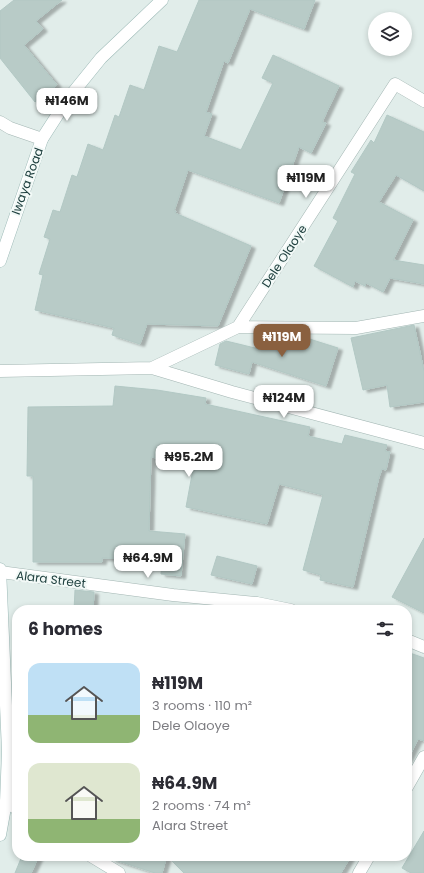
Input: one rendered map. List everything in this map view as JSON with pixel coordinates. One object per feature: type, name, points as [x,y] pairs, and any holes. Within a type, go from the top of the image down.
[{"type":"street","name":"Iwaya Road","points":[[0,261],[42,139],[67,100],[101,58],[138,25],[162,0]]},
{"type":"street","name":"Dele Olaoye","points":[[238,327],[395,84],[424,101]]},
{"type":"street","points":[[0,122],[10,128],[42,139]]},
{"type":"street","points":[[152,368],[238,327],[356,328],[424,316]]},
{"type":"street","points":[[0,371],[152,368],[232,392],[424,443]]},
{"type":"street","points":[[0,569],[8,751],[6,802],[0,835]]},
{"type":"street","name":"Alara Street","points":[[0,572],[173,595],[267,605]]},
{"type":"street","points":[[412,642],[424,647]]},
{"type":"street","points":[[412,778],[424,757]]},
{"type":"street","points":[[6,802],[12,806]]},
{"type":"street","points":[[99,861],[119,873]]},
{"type":"street","points":[[360,873],[366,861]]},
{"type":"building","points":[[14,0],[62,0],[36,21],[43,29],[24,45],[57,85],[35,102],[0,58],[0,11]]},
{"type":"building","points":[[199,0],[315,0],[304,29],[250,9],[228,63],[224,61],[206,112],[212,114],[204,136],[241,150],[273,83],[262,78],[273,55],[339,86],[322,122],[326,123],[311,153],[299,147],[279,203],[188,170],[174,211],[176,211],[175,213],[251,246],[218,326],[147,324],[140,344],[112,335],[114,328],[35,310],[43,275],[39,274],[50,239],[44,237],[53,210],[60,212],[72,175],[77,177],[88,144],[103,150],[115,115],[119,117],[130,85],[144,90],[159,46],[177,52]]},
{"type":"building","points":[[387,115],[424,132],[424,191],[396,175],[379,202],[413,220],[393,260],[424,265],[424,284],[390,278],[383,292],[366,283],[365,286],[355,281],[353,287],[314,266],[338,221],[333,218],[355,174],[351,172],[371,140],[374,143]]},
{"type":"building","points":[[414,325],[424,371],[424,402],[390,407],[387,385],[363,390],[351,338]]},
{"type":"building","points":[[300,336],[338,348],[326,386],[252,362],[249,374],[215,365],[220,344],[226,341],[259,349],[262,340],[271,343],[272,340],[297,348]]},
{"type":"building","points":[[115,386],[157,390],[206,398],[205,404],[310,427],[308,436],[342,444],[345,435],[387,445],[385,451],[390,452],[386,470],[382,469],[379,477],[353,587],[320,580],[321,575],[303,570],[323,495],[279,484],[267,524],[186,507],[194,464],[151,457],[149,531],[185,534],[181,576],[161,574],[162,560],[102,558],[102,562],[33,562],[33,476],[27,476],[28,407],[113,406]]},
{"type":"building","points":[[424,538],[424,613],[412,607],[412,605],[408,605],[392,597]]},
{"type":"building","points":[[217,556],[257,566],[252,584],[211,575]]},
{"type":"building","points":[[75,590],[94,592],[93,605],[74,605]]},
{"type":"building","points":[[412,654],[424,658],[424,741],[418,739],[412,751]]},
{"type":"building","points":[[424,831],[424,873],[411,873],[402,868],[406,861],[412,861],[412,851]]},
{"type":"building","points":[[20,861],[37,861],[31,873],[15,873]]},
{"type":"building","points":[[118,861],[166,861],[162,873],[155,873]]},
{"type":"building","points":[[172,861],[348,861],[341,873],[184,873]]}]
